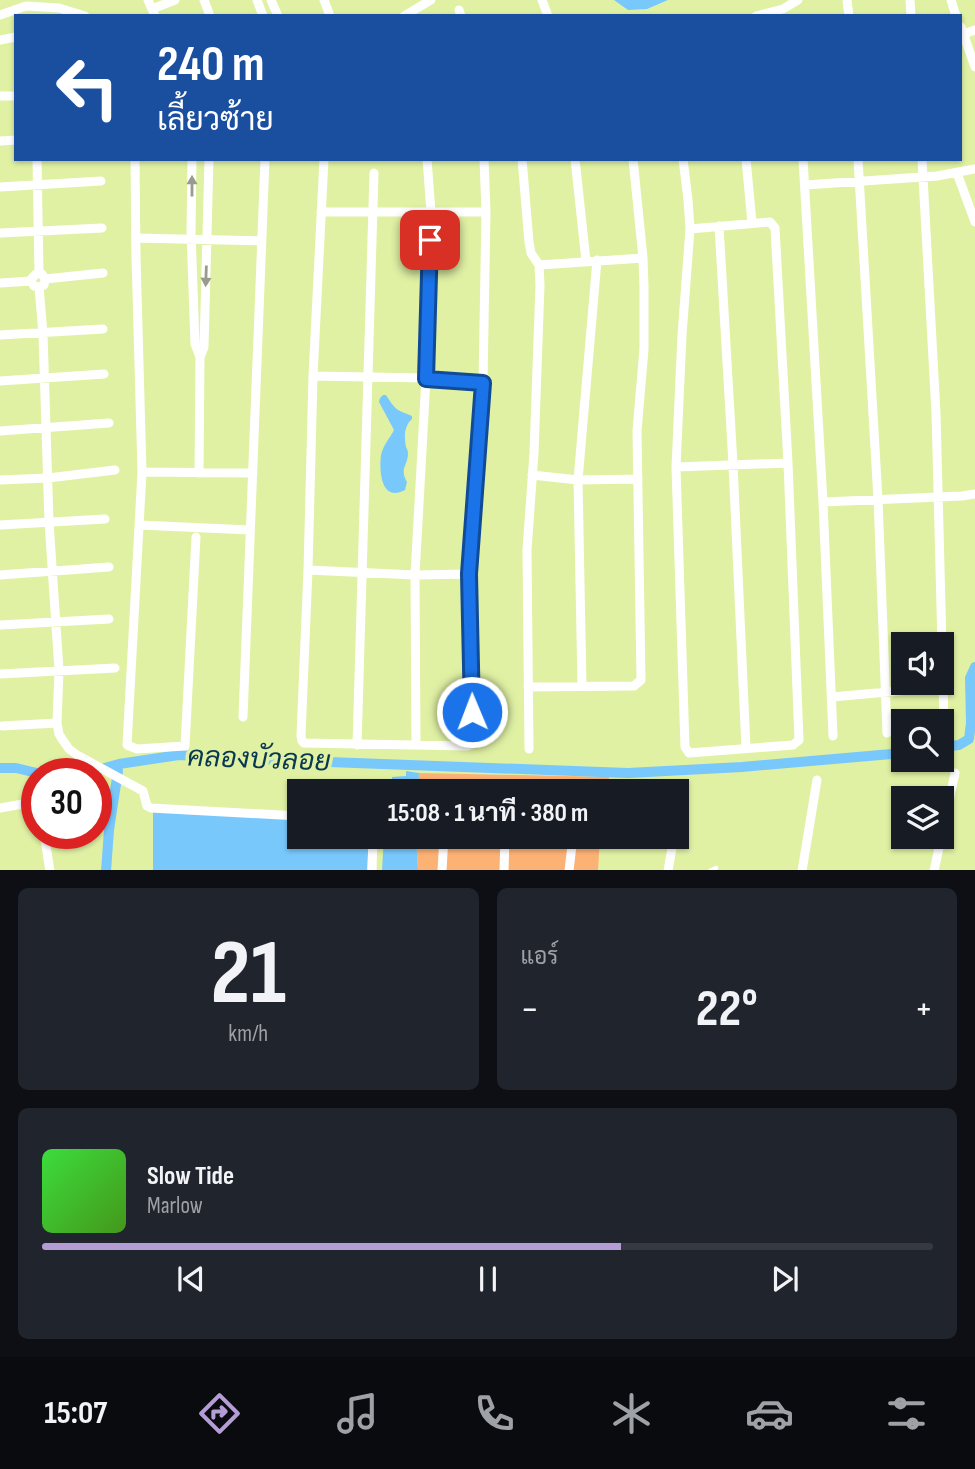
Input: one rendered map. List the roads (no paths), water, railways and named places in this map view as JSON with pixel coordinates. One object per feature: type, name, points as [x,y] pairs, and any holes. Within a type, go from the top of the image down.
[{"type":"street","points":[[152,8],[175,0]]},
{"type":"street","points":[[407,14],[431,0]]},
{"type":"street","points":[[764,14],[783,9],[798,0]]},
{"type":"street","points":[[0,15],[25,3],[60,8],[75,14]]},
{"type":"street","points":[[975,30],[962,32],[975,67]]},
{"type":"street","points":[[37,161],[39,280],[49,522],[59,670],[59,734],[69,748],[92,765],[139,789],[145,795],[147,806],[151,808],[287,815]]},
{"type":"street","points":[[135,161],[142,472],[127,745],[137,749],[185,746],[196,537]]},
{"type":"street","points":[[192,161],[195,344],[200,356],[199,473]]},
{"type":"street","points":[[200,356],[204,347],[208,161]]},
{"type":"street","points":[[243,717],[265,161]]},
{"type":"street","points":[[324,161],[300,736],[304,743],[468,746],[472,744],[469,574],[483,383],[486,212],[484,161]]},
{"type":"street","points":[[416,745],[415,575],[426,379],[431,212],[427,161]]},
{"type":"street","points":[[522,161],[528,242],[531,253],[539,264],[540,285],[534,453],[527,550],[529,750]]},
{"type":"street","points":[[575,161],[586,261]]},
{"type":"street","points":[[528,687],[634,686],[640,680],[638,431],[645,318],[643,258],[633,161]]},
{"type":"street","points":[[683,161],[690,229],[676,467],[685,747],[689,752],[793,746],[799,740],[775,228],[770,222],[690,229]]},
{"type":"street","points":[[746,161],[752,223]]},
{"type":"street","points":[[803,161],[823,502],[833,736]]},
{"type":"street","points":[[858,161],[878,499],[887,733]]},
{"type":"street","points":[[922,161],[936,413],[942,632]]},
{"type":"street","points":[[805,185],[923,177],[975,169]]},
{"type":"street","points":[[357,744],[374,173]]},
{"type":"street","points":[[957,173],[975,222]]},
{"type":"street","points":[[0,187],[101,181]]},
{"type":"street","points":[[321,212],[486,212]]},
{"type":"street","points":[[719,226],[746,748]]},
{"type":"street","points":[[0,233],[102,228]]},
{"type":"street","points":[[136,238],[262,241]]},
{"type":"street","points":[[539,264],[643,258]]},
{"type":"street","points":[[582,686],[578,480],[597,260]]},
{"type":"street","points":[[0,283],[103,273]]},
{"type":"street","points":[[0,335],[103,329]]},
{"type":"street","points":[[0,381],[104,373]]},
{"type":"street","points":[[313,376],[483,383]]},
{"type":"street","points":[[0,431],[109,423]]},
{"type":"street","points":[[676,467],[788,463]]},
{"type":"street","points":[[0,480],[48,478],[115,470]]},
{"type":"street","points":[[142,472],[253,473]]},
{"type":"street","points":[[531,475],[578,480],[638,479]]},
{"type":"street","points":[[823,502],[975,494]]},
{"type":"street","points":[[0,525],[105,519]]},
{"type":"street","points":[[139,525],[250,530]]},
{"type":"street","points":[[0,575],[109,567]]},
{"type":"street","points":[[308,570],[415,575],[469,574]]},
{"type":"street","points":[[0,625],[109,619]]},
{"type":"street","points":[[0,674],[115,668]]},
{"type":"street","points":[[832,697],[891,692]]},
{"type":"street","points":[[2,726],[57,723]]},
{"type":"street","points":[[934,870],[955,773]]},
{"type":"street","points":[[802,870],[817,780]]},
{"type":"street","points":[[0,808],[21,804]]},
{"type":"street","points":[[47,849],[50,870]]},
{"type":"street","points":[[372,870],[373,849]]},
{"type":"street","points":[[442,870],[443,849]]},
{"type":"street","points":[[504,870],[505,849]]},
{"type":"street","points":[[569,870],[571,849]]},
{"type":"street","points":[[668,870],[672,849]]},
{"type":"water","points":[[614,0],[668,0],[647,9],[628,10]]},
{"type":"water","points":[[383,395],[386,395],[397,409],[412,416],[405,436],[408,457],[404,473],[407,482],[405,490],[397,493],[386,489],[381,477],[382,451],[394,430],[379,402]]},
{"type":"water","points":[[406,771],[419,773],[419,779],[392,779],[392,777],[406,776]]},
{"type":"water","points":[[153,812],[287,818],[287,849],[368,849],[367,870],[153,870]]},
{"type":"water","points":[[383,849],[417,849],[418,870],[382,870]]},
{"type":"waterway","name":"คลองบัวลอย","points":[[954,746],[969,739],[970,678],[975,667]]},
{"type":"waterway","name":"คลองบัวลอย","points":[[112,766],[179,755],[628,773],[742,767],[891,754]]},
{"type":"waterway","points":[[0,768],[21,769]]},
{"type":"waterway","points":[[106,870],[118,771]]}]
